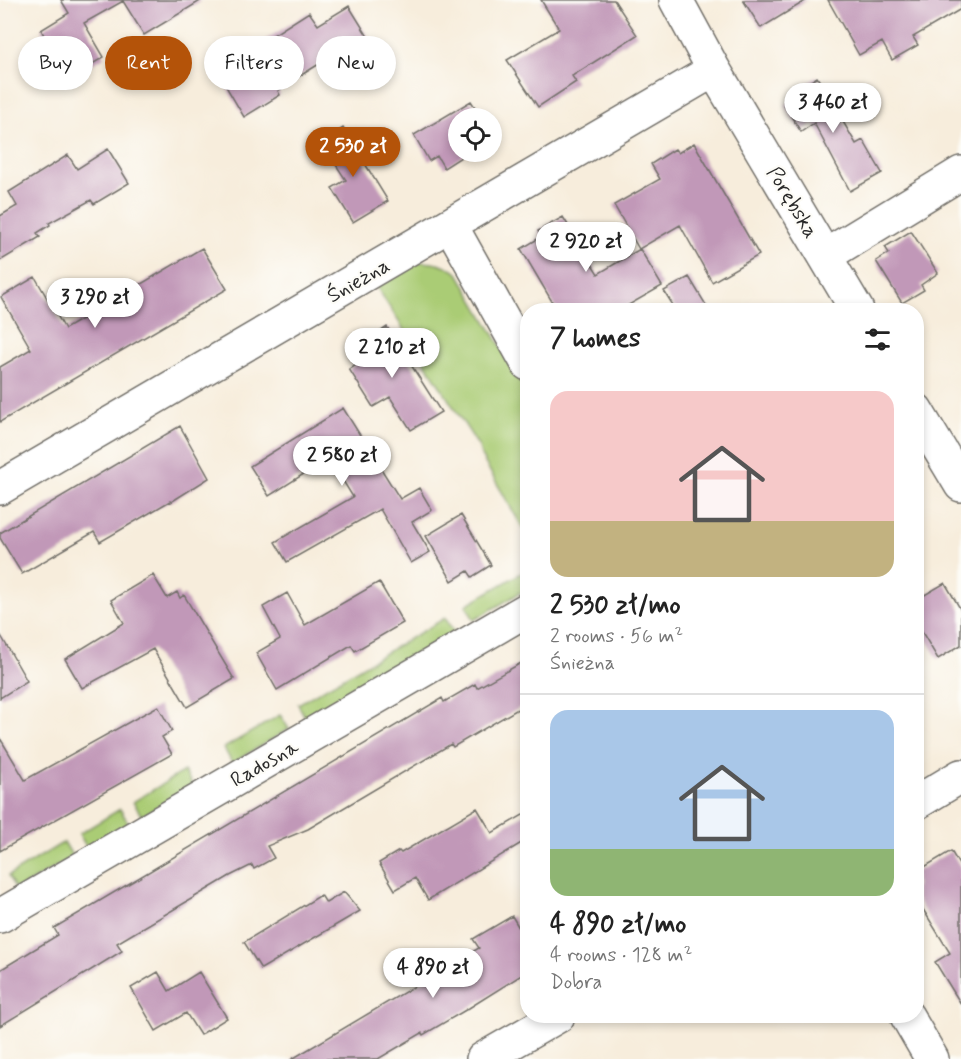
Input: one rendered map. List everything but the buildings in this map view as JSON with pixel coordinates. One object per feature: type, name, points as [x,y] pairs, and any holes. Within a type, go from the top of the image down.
[{"type":"street","name":"Porębska","points":[[676,0],[714,70],[853,303]]},
{"type":"street","name":"Śnieżna","points":[[0,488],[714,70]]},
{"type":"street","points":[[825,256],[961,173]]},
{"type":"street","points":[[451,226],[520,350]]},
{"type":"street","points":[[924,424],[961,486]]},
{"type":"street","name":"Radosna","points":[[0,916],[520,614]]},
{"type":"street","points":[[924,798],[961,776]]},
{"type":"street","points":[[483,1059],[546,1023]]},
{"type":"street","points":[[911,1023],[932,1059]]},
{"type":"green space","points":[[421,262],[440,264],[458,273],[520,379],[520,523],[481,456],[479,447],[376,286],[404,267]]},
{"type":"green space","points":[[520,574],[520,593],[474,620],[466,605]]},
{"type":"green space","points":[[445,618],[454,632],[306,719],[298,704]]},
{"type":"green space","points":[[280,715],[289,729],[232,763],[224,748]]},
{"type":"green space","points":[[184,771],[193,786],[142,816],[133,802]]},
{"type":"green space","points":[[120,809],[129,824],[87,848],[79,834]]},
{"type":"green space","points":[[64,842],[73,857],[16,890],[8,876]]}]
